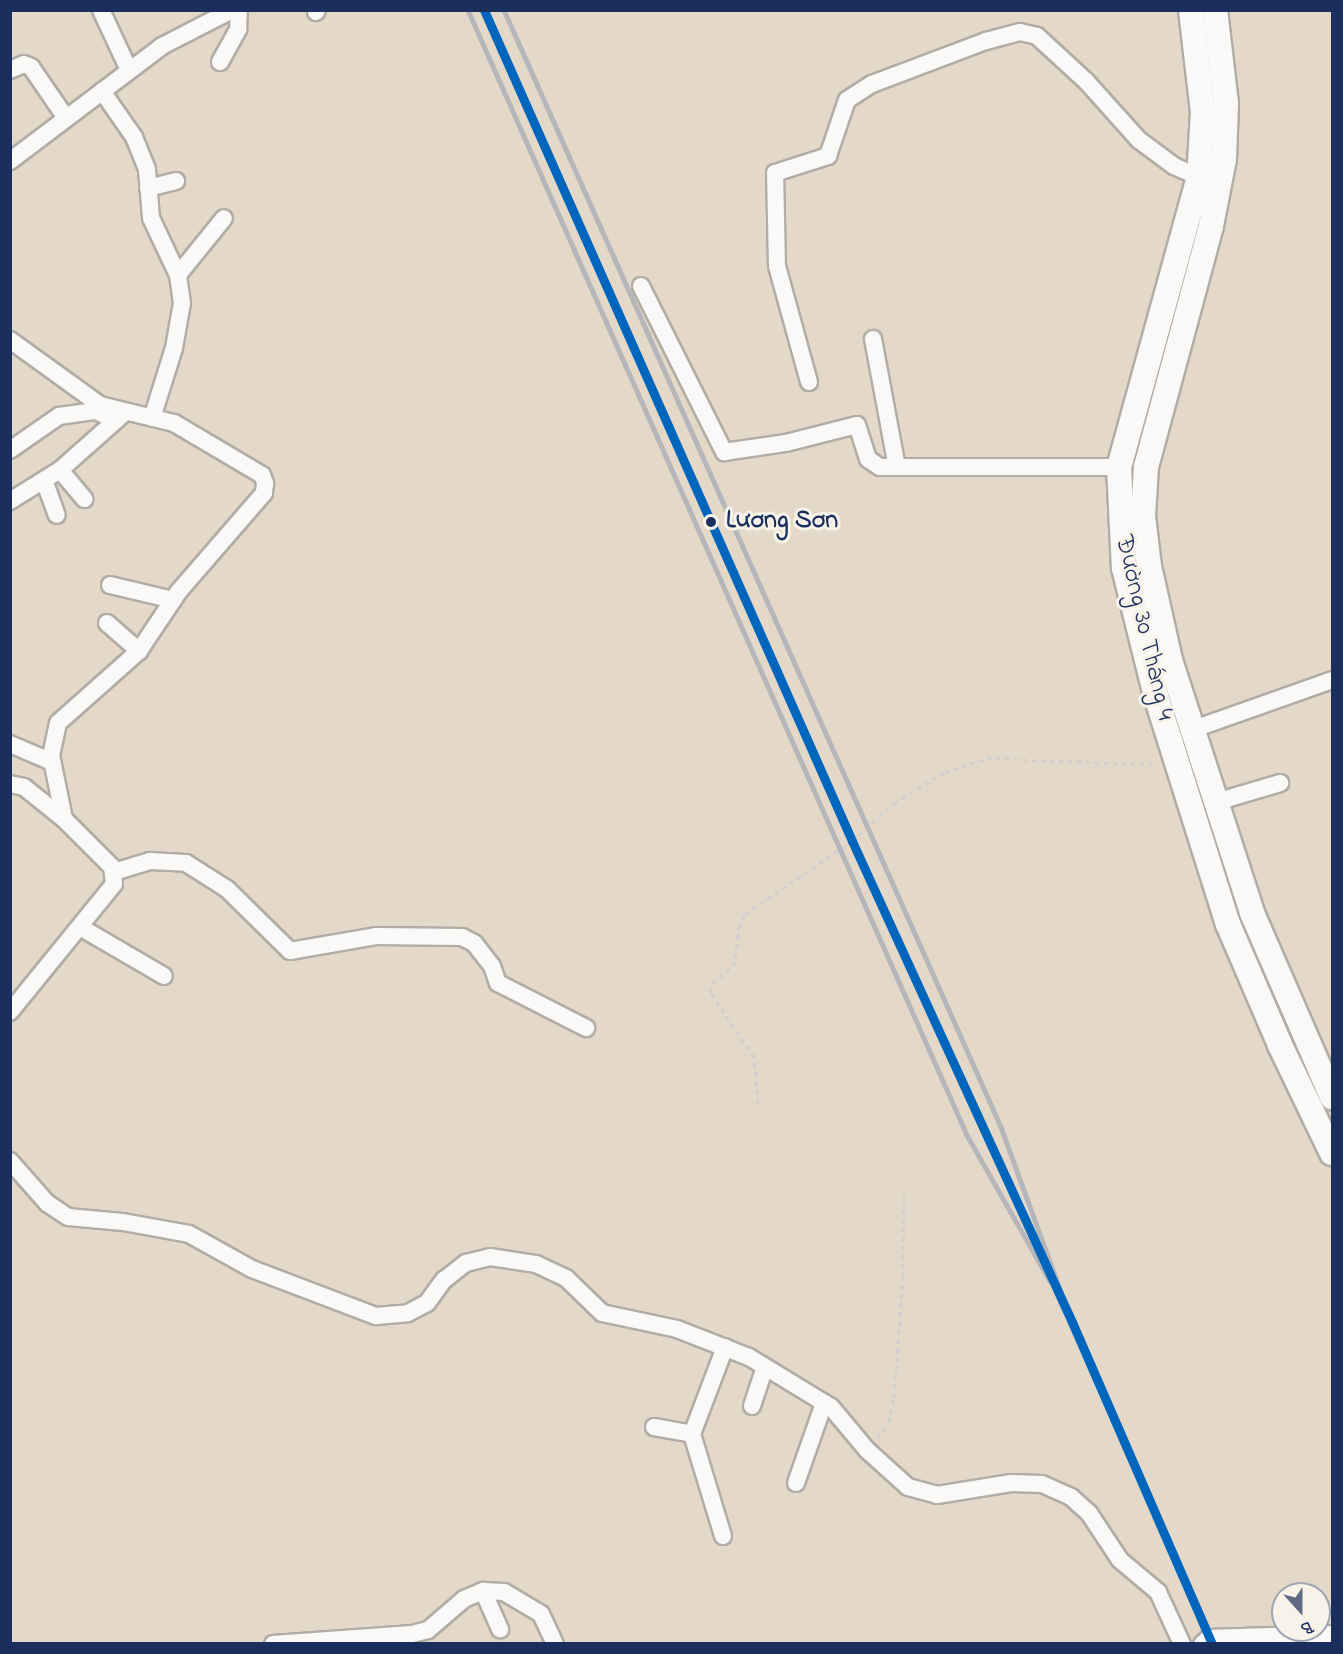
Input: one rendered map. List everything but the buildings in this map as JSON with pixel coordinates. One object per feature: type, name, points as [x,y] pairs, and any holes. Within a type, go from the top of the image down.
[{"type":"highway","name":"Đường 30 Tháng 4","points":[[1191,10],[1203,112],[1199,177],[1119,467],[1124,568],[1178,766],[1228,924],[1330,1142]]},
{"type":"highway","name":"Đường 30 Tháng 4","points":[[1215,10],[1226,103],[1224,159],[1211,226],[1146,467],[1143,516],[1149,566],[1191,730],[1252,913],[1332,1097]]},
{"type":"highway","points":[[1119,467],[1146,467]]},
{"type":"street","points":[[101,10],[129,70]]},
{"type":"street","points":[[10,161],[129,70],[180,36],[232,10]]},
{"type":"street","points":[[220,62],[238,29],[239,10]]},
{"type":"street","points":[[809,382],[777,266],[775,173],[828,156],[847,100],[872,84],[986,41],[1020,32],[1037,36],[1086,81],[1139,140],[1174,166],[1199,177]]},
{"type":"street","points":[[10,70],[24,64],[32,66],[66,118]]},
{"type":"street","points":[[102,91],[134,137],[147,170],[152,218],[178,275],[182,303],[174,348],[152,418]]},
{"type":"street","points":[[148,189],[176,181]]},
{"type":"street","points":[[178,275],[224,218]]},
{"type":"street","points":[[641,286],[724,452],[786,443],[857,425],[872,465],[1119,467]]},
{"type":"street","points":[[873,339],[897,467]]},
{"type":"street","points":[[10,340],[119,417]]},
{"type":"street","points":[[10,450],[59,416],[77,411],[96,411],[119,417],[152,418],[174,423],[262,475],[265,483],[264,493],[172,600],[140,651],[58,723],[51,738],[52,762],[64,819]]},
{"type":"street","points":[[10,501],[60,470],[119,417]]},
{"type":"street","points":[[60,470],[84,498]]},
{"type":"street","points":[[44,480],[57,515]]},
{"type":"street","points":[[110,585],[172,600]]},
{"type":"street","points":[[107,623],[140,651]]},
{"type":"street","points":[[1191,730],[1332,680]]},
{"type":"street","points":[[10,744],[52,762]]},
{"type":"street","points":[[1216,802],[1280,783]]},
{"type":"street","points":[[10,784],[24,787],[64,819],[114,872],[114,884],[10,1012]]},
{"type":"street","points":[[114,872],[150,861],[186,863],[227,889],[290,951],[376,936],[462,937],[480,951],[498,983],[586,1028]]},
{"type":"street","points":[[80,927],[164,976]]},
{"type":"street","points":[[12,1168],[47,1203],[68,1218],[123,1222],[189,1234],[252,1269],[376,1316],[408,1313],[427,1303],[444,1280],[466,1263],[490,1257],[516,1258],[566,1278],[602,1313],[677,1329],[725,1347],[765,1366],[824,1402],[867,1450],[908,1487],[937,1495],[1011,1483],[1042,1484],[1071,1497],[1089,1513],[1120,1560],[1158,1592],[1182,1644]]},
{"type":"street","points":[[723,1536],[692,1434],[725,1347]]},
{"type":"street","points":[[752,1406],[765,1366]]},
{"type":"street","points":[[796,1483],[824,1402]]},
{"type":"street","points":[[654,1427],[692,1434]]},
{"type":"street","points":[[483,1591],[500,1629]]},
{"type":"street","points":[[273,1644],[411,1634],[428,1630],[464,1599],[483,1591],[504,1592],[541,1614],[555,1644]]},
{"type":"street","points":[[1202,1644],[1209,1638],[1332,1634]]},
{"type":"path","points":[[758,1103],[754,1057],[711,993],[712,984],[734,966],[739,927],[745,914],[852,841],[894,802],[945,772],[987,758],[1178,766]]},
{"type":"path","points":[[867,1450],[885,1431],[894,1397],[903,1277],[904,1193]]},
{"type":"railway","points":[[468,10],[967,1135],[1050,1281]]},
{"type":"railway","points":[[504,10],[1001,1127],[1072,1322]]},
{"type":"transit line","points":[[484,10],[852,841],[1072,1322],[1212,1644]]},
{"type":"place","name":"Lương Sơn","points":[[711,522]]}]
